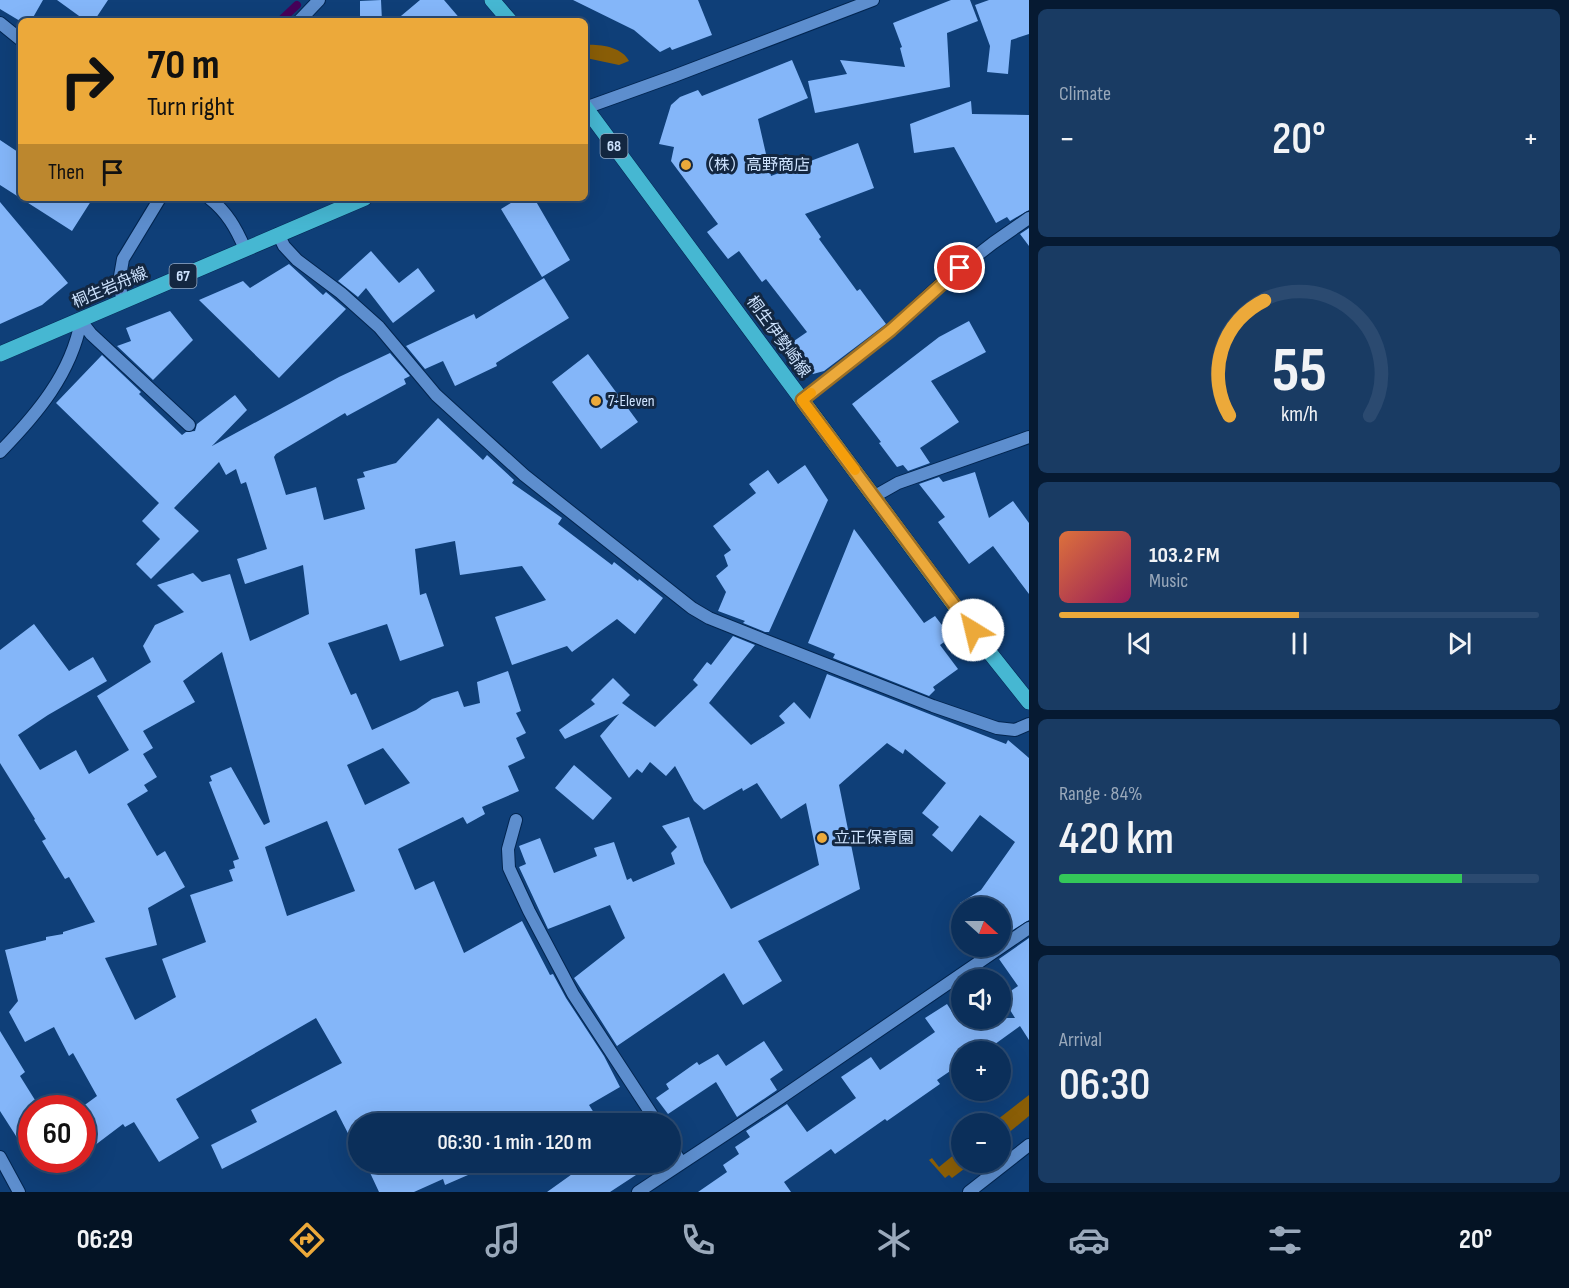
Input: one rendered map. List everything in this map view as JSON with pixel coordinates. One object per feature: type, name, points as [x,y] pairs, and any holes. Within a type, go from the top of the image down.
[{"type":"main road","points":[[492,0],[507,18]]},
{"type":"main road","name":"桐生伊勢崎線","points":[[588,112],[986,648],[1029,702]]},
{"type":"main road","name":"桐生岩舟線","points":[[0,354],[359,201]]},
{"type":"street","points":[[302,18],[319,0]]},
{"type":"street","points":[[588,107],[674,76],[849,4],[873,0]]},
{"type":"street","points":[[0,23],[18,38]]},
{"type":"street","points":[[123,302],[119,282],[123,259],[158,201]]},
{"type":"street","points":[[213,201],[229,217],[245,249]]},
{"type":"street","points":[[802,400],[891,330],[944,281],[1029,218]]},
{"type":"street","points":[[278,234],[284,246],[293,256],[342,293],[379,327],[436,395],[517,468],[692,608],[709,618],[933,706],[997,728],[1015,730],[1029,724]]},
{"type":"street","points":[[81,321],[91,334],[189,425]]},
{"type":"street","points":[[0,452],[30,422],[51,394],[73,350],[81,321]]},
{"type":"street","points":[[875,496],[908,479],[1029,437]]},
{"type":"street","points":[[516,820],[508,849],[509,868],[573,994],[651,1113]]},
{"type":"street","points":[[681,1163],[779,1099],[1029,928]]},
{"type":"street","points":[[969,1192],[1029,1145]]},
{"type":"street","points":[[0,1157],[19,1192]]},
{"type":"street","points":[[638,1192],[666,1173]]},
{"type":"shaded area","points":[[588,45],[604,46],[621,52],[629,61],[619,65],[588,58]]},
{"type":"shaded area","points":[[1029,1095],[1029,1116],[1011,1131],[1011,1113],[1006,1113]]},
{"type":"shaded area","points":[[951,1157],[951,1173],[959,1173],[952,1178],[949,1175],[945,1178],[929,1160],[932,1158],[939,1167]]},
{"type":"building","points":[[0,0],[43,0],[33,18],[18,20],[0,9]]},
{"type":"building","points":[[57,0],[108,0],[96,18],[82,18]]},
{"type":"building","points":[[381,0],[382,18],[360,18],[360,1]]},
{"type":"building","points":[[420,0],[444,0],[459,18],[399,18]]},
{"type":"building","points":[[573,0],[698,0],[712,35],[672,50],[670,47],[660,52],[634,30]]},
{"type":"building","points":[[951,0],[970,0],[978,21],[947,33],[950,87],[815,113],[808,81],[847,74],[840,60],[905,67],[900,48],[902,47],[893,23]]},
{"type":"building","points":[[989,0],[1029,0],[1029,34],[1011,40],[1008,74],[987,72],[990,46],[975,5]]},
{"type":"building","points":[[792,60],[808,98],[758,119],[771,176],[858,143],[874,188],[805,214],[821,237],[819,239],[857,291],[860,289],[886,324],[824,371],[813,374],[791,343],[807,332],[766,279],[762,282],[739,251],[728,259],[707,232],[718,224],[671,161],[674,147],[659,144],[671,105],[680,97],[698,90],[702,96]]},
{"type":"building","points":[[971,101],[972,114],[1029,115],[1029,210],[1010,221],[1007,217],[996,223],[954,147],[914,153],[910,124]]},
{"type":"building","points":[[0,140],[18,152],[18,196],[0,185]]},
{"type":"building","points":[[25,201],[91,201],[72,231]]},
{"type":"building","points":[[514,201],[536,201],[570,260],[542,277],[501,209]]},
{"type":"building","points":[[0,202],[68,283],[42,305],[0,324]]},
{"type":"building","points":[[1029,228],[1029,246],[1020,234]]},
{"type":"building","points":[[371,251],[399,283],[418,268],[435,291],[393,323],[366,288],[358,297],[338,281]]},
{"type":"building","points":[[289,264],[323,295],[326,292],[346,309],[279,378],[199,300],[243,281],[250,288]]},
{"type":"building","points":[[544,278],[569,318],[496,363],[497,366],[455,386],[443,361],[425,369],[406,346],[474,314],[476,319]]},
{"type":"building","points":[[170,311],[193,340],[153,380],[117,346],[131,341],[126,328]]},
{"type":"building","points":[[969,321],[986,352],[931,381],[959,422],[920,448],[930,463],[908,471],[903,465],[897,467],[852,404],[939,337]]},
{"type":"building","points":[[390,353],[410,376],[404,379],[406,384],[347,416],[345,413],[276,454],[274,457],[286,495],[316,487],[324,520],[365,509],[357,479],[365,477],[363,472],[396,463],[438,418],[483,460],[487,455],[514,480],[512,483],[562,518],[558,524],[612,565],[614,562],[663,598],[635,634],[617,619],[572,652],[567,646],[512,665],[495,617],[546,600],[522,566],[460,575],[455,541],[415,549],[420,595],[426,593],[444,646],[400,661],[387,624],[328,643],[351,695],[356,693],[372,730],[416,710],[432,699],[458,691],[464,707],[480,703],[477,682],[508,671],[521,711],[516,713],[526,733],[516,738],[525,758],[508,766],[519,791],[482,807],[485,814],[467,824],[463,817],[398,849],[415,890],[434,881],[464,953],[522,921],[550,975],[553,974],[604,1056],[620,1087],[589,1105],[594,1113],[348,1113],[348,1133],[336,1110],[222,1169],[211,1145],[257,1122],[251,1110],[342,1063],[316,1018],[176,1099],[199,1138],[159,1162],[134,1122],[125,1127],[123,1124],[96,1144],[97,1096],[73,1053],[69,1056],[54,1027],[25,1042],[9,1012],[18,1001],[5,950],[46,940],[46,937],[63,934],[63,932],[95,922],[69,877],[65,879],[42,841],[46,839],[0,763],[0,650],[34,624],[69,671],[93,657],[107,681],[18,735],[40,770],[76,750],[89,774],[129,750],[97,696],[151,662],[143,646],[155,625],[184,612],[157,585],[193,573],[202,582],[230,574],[250,641],[309,614],[303,565],[245,584],[237,559],[267,549],[246,482],[241,484],[236,469],[226,475],[219,462],[174,508],[199,531],[151,579],[136,564],[160,539],[142,521],[159,503],[56,403],[102,355],[182,435],[195,431],[197,424],[235,395],[247,410],[212,446],[339,377]],"holes":[[[222,652],[270,822],[264,825],[231,767],[210,776],[212,781],[209,782],[239,859],[233,861],[235,868],[229,870],[233,881],[190,895],[206,942],[162,959],[176,997],[135,1020],[105,958],[157,945],[148,908],[185,887],[165,851],[157,856],[127,804],[148,791],[144,785],[157,777],[143,754],[153,748],[143,731],[195,702],[183,681]],[[383,748],[410,783],[365,805],[347,765]],[[327,821],[355,891],[287,916],[265,847]]]},
{"type":"building","points":[[588,354],[638,422],[601,449],[552,382]]},
{"type":"building","points":[[805,465],[828,500],[769,632],[765,632],[743,623],[745,621],[718,611],[726,592],[716,576],[728,566],[724,555],[731,550],[713,526],[756,493],[749,484],[768,470],[778,484]]},
{"type":"building","points":[[975,472],[989,518],[1013,501],[1029,523],[1029,594],[993,546],[969,564],[938,522],[945,517],[919,484],[939,477],[943,482]]},
{"type":"building","points":[[854,529],[924,623],[935,616],[951,637],[940,645],[958,669],[933,687],[935,690],[929,696],[833,658],[835,654],[808,643]]},
{"type":"building","points":[[733,636],[755,645],[709,703],[751,745],[785,723],[779,716],[794,702],[810,719],[827,674],[1006,744],[1008,740],[1029,758],[1029,920],[1011,931],[1011,897],[970,897],[981,890],[1015,842],[980,815],[952,852],[932,835],[939,827],[922,813],[946,783],[905,749],[903,754],[887,743],[839,785],[860,889],[758,941],[782,981],[743,1005],[724,973],[617,1046],[574,978],[625,938],[610,905],[548,929],[519,867],[526,864],[519,846],[540,838],[554,873],[597,856],[594,848],[614,842],[627,880],[631,878],[633,882],[675,864],[671,853],[677,847],[662,826],[689,817],[704,862],[731,909],[819,865],[806,803],[781,819],[757,783],[743,791],[742,788],[704,810],[694,801],[675,766],[666,776],[650,762],[642,773],[637,769],[629,778],[600,736],[619,714],[565,739],[559,730],[595,704],[591,700],[613,678],[630,695],[622,703],[655,727],[698,685],[693,680],[707,662],[711,665]]},
{"type":"building","points":[[574,765],[612,798],[593,820],[555,788]]},
{"type":"building","points":[[1029,938],[1029,1040],[1020,1026],[999,1041],[951,1041],[951,1070],[937,1080],[940,1084],[835,1154],[831,1149],[784,1182],[791,1192],[698,1192],[727,1172],[723,1165],[739,1154],[735,1147],[750,1137],[746,1131],[787,1104],[807,1132],[856,1098],[841,1077],[871,1057],[880,1070],[935,1032],[925,1018],[947,1004],[951,1010],[951,1029],[1011,1029],[1011,1018],[1015,1018],[1011,1012],[1011,991],[1018,986],[1011,976],[1011,969],[1006,969],[999,959],[1011,957],[1011,951]]},
{"type":"building","points":[[0,1031],[25,1072],[20,1076],[32,1095],[18,1095],[18,1139],[0,1111]]},
{"type":"building","points":[[764,1041],[783,1070],[770,1079],[777,1090],[737,1117],[716,1082],[670,1113],[656,1098],[669,1089],[666,1084],[697,1062],[699,1065],[718,1054],[726,1066]]},
{"type":"building","points":[[370,1173],[473,1173],[445,1185],[443,1179],[414,1192],[379,1192]]},
{"type":"building","points":[[574,1173],[635,1173],[636,1175],[610,1192],[547,1192]]},
{"type":"waterway","points":[[283,18],[297,5]]},
{"type":"slow traffic","points":[[811,393],[802,400],[855,470]]},
{"type":"place","name":"（株）高野商店","points":[[686,165]]},
{"type":"place","name":"7-Eleven","points":[[596,401]]},
{"type":"place","name":"立正保育園","points":[[822,838]]},
{"type":"route","points":[[960,268],[891,330],[802,400],[973,630]]}]
